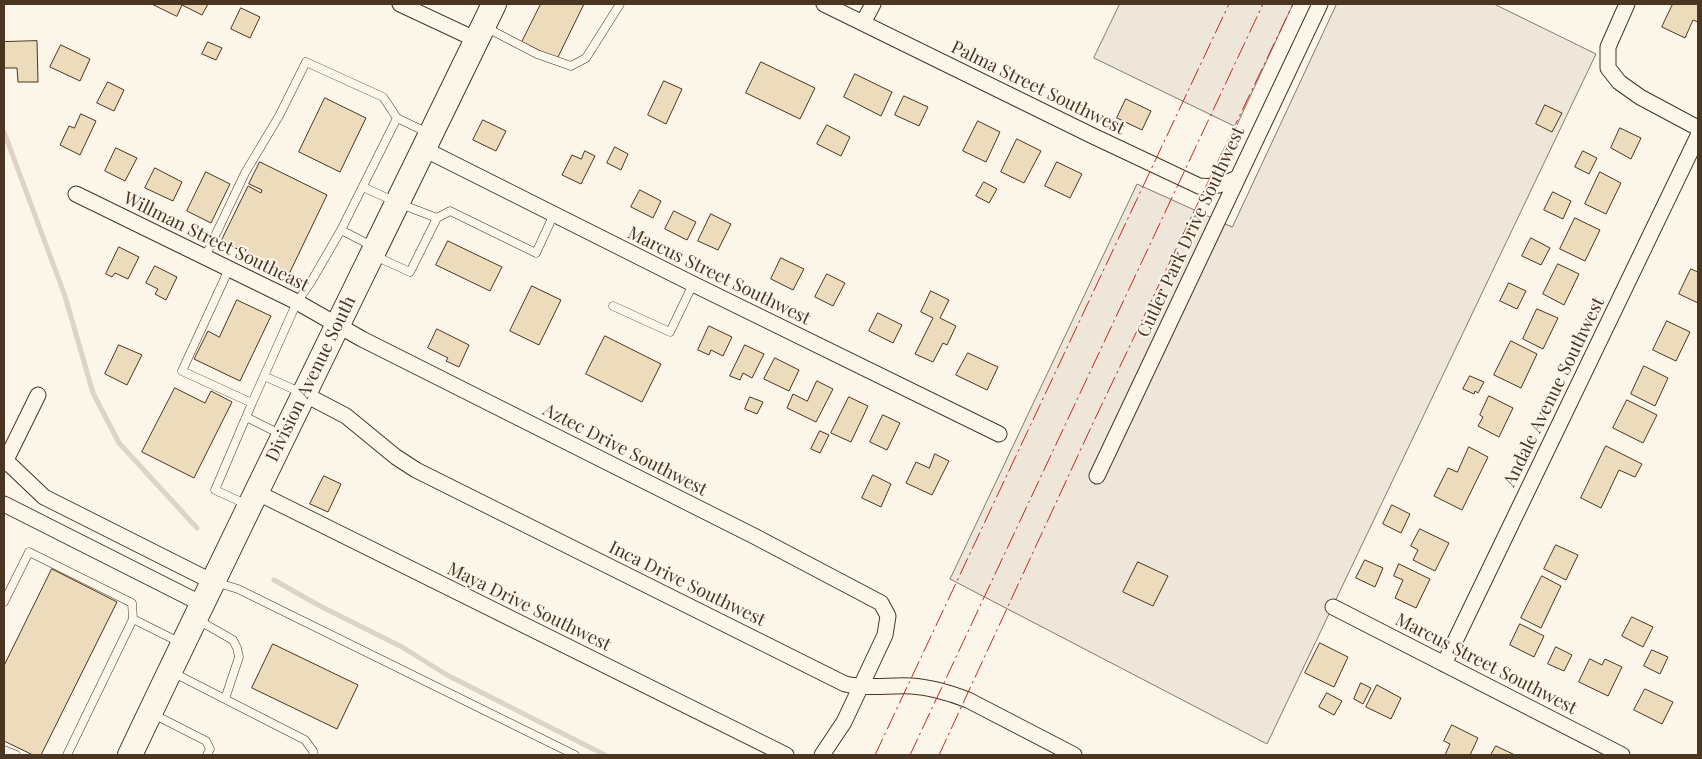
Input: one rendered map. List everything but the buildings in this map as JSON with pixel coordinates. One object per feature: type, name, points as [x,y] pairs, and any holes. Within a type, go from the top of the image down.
[{"type":"main road","name":"Division Avenue South","points":[[130,755],[494,4]]},
{"type":"street","points":[[400,4],[480,33]]},
{"type":"street","name":"Palma Street Southwest","points":[[824,4],[1198,186],[1220,186],[1237,178]]},
{"type":"street","points":[[863,23],[873,4]]},
{"type":"street","name":"Cutler Park Drive Southwest","points":[[1098,476],[1320,4]]},
{"type":"street","points":[[1627,4],[1608,47],[1608,68],[1620,82],[1640,97],[1698,128]]},
{"type":"street","name":"Andale Avenue Southwest","points":[[1444,664],[1698,136]]},
{"type":"street","name":"Marcus Street Southwest","points":[[427,142],[554,214],[999,434]]},
{"type":"street","name":"Willman Street Southeast","points":[[76,194],[297,302],[338,325]]},
{"type":"street","name":"Aztec Drive Southwest","points":[[338,325],[881,603],[888,616],[885,635],[861,686]]},
{"type":"street","name":"Inca Drive Southwest","points":[[304,394],[346,416],[396,458],[416,470],[845,684],[861,686],[912,686],[950,693],[968,700],[1074,755]]},
{"type":"street","points":[[38,395],[4,461],[50,500],[213,582]]},
{"type":"street","name":"Maya Drive Southwest","points":[[253,498],[786,755]]},
{"type":"street","points":[[4,504],[199,612]]},
{"type":"street","name":"Marcus Street Southwest","points":[[1333,607],[1622,755]]},
{"type":"street","points":[[822,755],[844,722],[861,686]]},
{"type":"lane","points":[[480,33],[571,66],[586,58],[620,4]]},
{"type":"lane","points":[[205,257],[245,173],[279,116],[306,62],[383,98],[397,118],[427,142]]},
{"type":"lane","points":[[253,498],[215,490],[297,302],[311,282],[341,230],[397,118]]},
{"type":"lane","points":[[363,187],[437,218]]},
{"type":"lane","points":[[341,230],[410,272],[437,218],[450,211],[536,253],[554,214]]},
{"type":"lane","points":[[229,269],[182,371],[252,403]]},
{"type":"lane","points":[[613,306],[670,332],[693,284]]},
{"type":"lane","points":[[264,376],[304,394]]},
{"type":"lane","points":[[246,417],[283,436]]},
{"type":"lane","points":[[4,602],[29,552],[132,603],[132,619],[67,755]]},
{"type":"lane","points":[[213,582],[247,593],[575,755]]},
{"type":"lane","points":[[199,612],[233,640],[237,648],[239,658],[225,699]]},
{"type":"lane","points":[[132,619],[183,644]]},
{"type":"lane","points":[[170,672],[305,740],[314,755]]},
{"type":"lane","points":[[150,713],[206,741],[210,749],[207,755]]},
{"type":"lane","points":[[4,750],[16,755]]},
{"type":"shaded area","points":[[1120,4],[1293,4],[1236,127],[1094,58]]},
{"type":"shaded area","points":[[1337,4],[1494,4],[1596,54],[1267,744],[950,579],[1137,184],[1232,227]]},
{"type":"waterway","points":[[4,132],[65,296],[93,393],[119,443],[197,528]]},
{"type":"waterway","points":[[274,580],[320,606],[402,647],[447,675],[605,755]]},
{"type":"power","points":[[875,755],[1229,4]]},
{"type":"power","points":[[910,755],[1263,4]]},
{"type":"power","points":[[939,755],[1093,423],[1293,4]]}]
